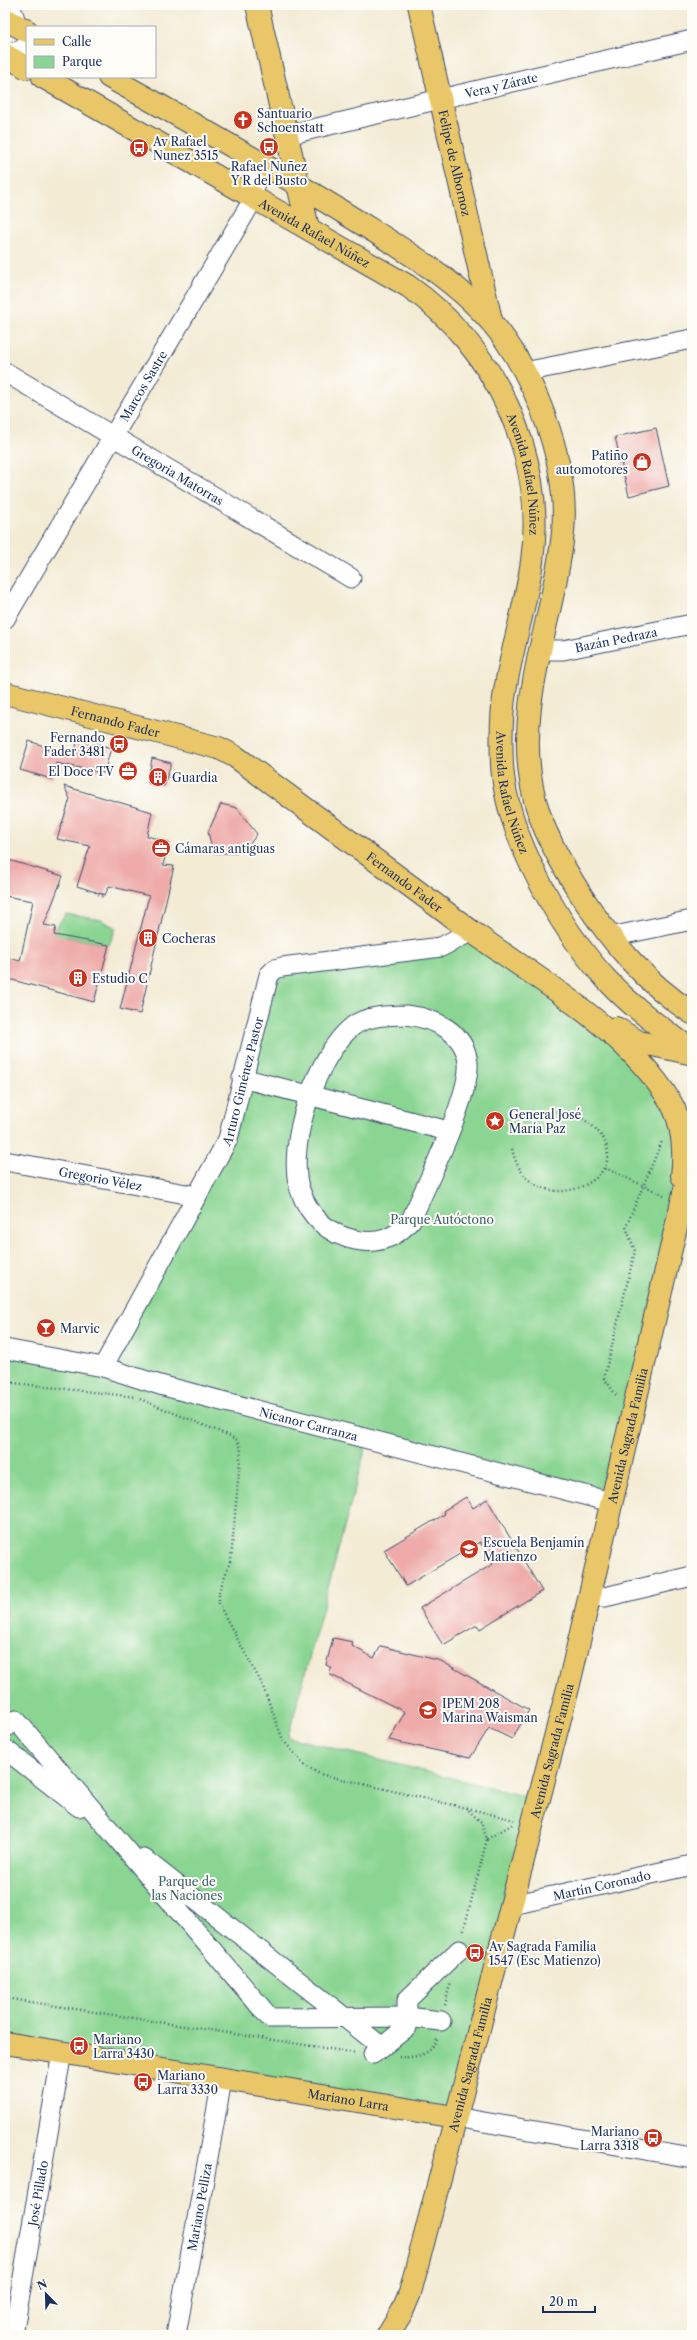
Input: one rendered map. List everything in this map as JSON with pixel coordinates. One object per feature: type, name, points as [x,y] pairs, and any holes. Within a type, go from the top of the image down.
[{"type":"main road","points":[[257,5],[308,228]]},
{"type":"main road","name":"Felipe de Albornoz","points":[[419,5],[491,321]]},
{"type":"main road","points":[[5,55],[26,67]]},
{"type":"main road","name":"Avenida Rafael Núñez","points":[[46,78],[408,286],[445,315],[483,361],[511,415],[522,448],[532,491],[534,535],[532,561],[505,692],[502,737],[506,795],[521,842],[563,921],[607,980],[641,1012],[692,1050]]},
{"type":"main road","name":"Avenida Rafael Núñez","points":[[111,78],[298,184],[438,273],[465,295],[491,321],[507,343],[524,372],[549,434],[564,493],[563,532],[560,556],[532,687],[529,765],[532,787],[548,836],[576,887],[610,937],[635,966],[659,989],[692,1013]]},
{"type":"main road","name":"Fernando Fader","points":[[5,694],[220,748],[236,757],[472,931],[572,1002],[647,1068],[672,1104],[684,1143],[684,1162],[668,1197]]},
{"type":"main road","points":[[607,980],[639,1042],[647,1068]]},
{"type":"main road","points":[[572,1002],[639,1042],[692,1054]]},
{"type":"main road","name":"Avenida Sagrada Familia","points":[[388,2335],[402,2312],[410,2293],[569,1684],[611,1502],[668,1197],[692,1159]]},
{"type":"main road","name":"Mariano Larra","points":[[5,2043],[222,2080],[455,2117]]},
{"type":"street","points":[[10,5],[16,25]]},
{"type":"street","name":"Vera y Zárate","points":[[287,135],[440,97],[692,40]]},
{"type":"street","points":[[5,55],[26,47]]},
{"type":"street","name":"Marcos Sastre","points":[[5,619],[254,198],[255,170],[241,151]]},
{"type":"street","points":[[524,372],[692,339]]},
{"type":"street","name":"Gregoria Matorras","points":[[5,372],[351,578]]},
{"type":"street","name":"Bazán Pedraza","points":[[539,650],[563,650],[692,624]]},
{"type":"street","points":[[610,937],[692,920]]},
{"type":"street","name":"Arturo Giménez Pastor","points":[[103,1367],[228,1139],[242,1078],[269,976],[275,969],[441,947],[472,931]]},
{"type":"street","points":[[386,1016],[421,1017],[450,1031],[460,1041],[468,1064],[460,1102],[448,1131],[411,1220],[401,1232],[383,1241],[367,1243],[344,1238],[326,1228],[314,1218],[299,1189],[297,1155],[301,1128],[310,1094],[327,1055],[354,1026],[370,1018],[386,1016]]},
{"type":"street","points":[[242,1078],[310,1094],[448,1131]]},
{"type":"street","name":"Gregorio Vélez","points":[[5,1161],[197,1196]]},
{"type":"street","name":"Nicanor Carranza","points":[[5,1349],[103,1367],[160,1385],[611,1502]]},
{"type":"street","points":[[589,1596],[605,1597],[692,1576]]},
{"type":"street","points":[[5,1728],[16,1720],[270,2018],[407,2016],[441,2021]]},
{"type":"street","points":[[5,1749],[344,2017],[377,2051],[407,2027],[407,2000],[459,1950]]},
{"type":"street","name":"Martín Coronado","points":[[512,1905],[692,1865]]},
{"type":"street","name":"José Pillado","points":[[13,2335],[62,2052]]},
{"type":"street","name":"Mariano Pelliza","points":[[176,2335],[222,2080]]},
{"type":"street","name":"Mariano Larra","points":[[455,2117],[692,2155]]},
{"type":"path","points":[[95,892],[103,897],[102,892]]},
{"type":"path","points":[[512,1149],[514,1160],[527,1178],[556,1192],[568,1192],[585,1186],[598,1178],[605,1168],[608,1149],[604,1138],[582,1118],[569,1112],[553,1111],[542,1112],[531,1117]]},
{"type":"path","points":[[616,1395],[604,1378],[635,1251],[626,1227],[664,1138]]},
{"type":"path","points":[[605,1168],[668,1197]]},
{"type":"path","points":[[5,1382],[136,1398],[237,1440],[241,1448],[231,1558],[219,1592],[219,1605],[262,1684],[283,1740],[304,1765],[320,1774],[518,1821],[487,1839]]},
{"type":"path","points":[[614,1402],[617,1387]]},
{"type":"path","points":[[459,1950],[487,1839],[481,1822],[466,1808]]},
{"type":"path","points":[[5,1998],[377,2051],[416,2058],[428,2051],[436,2043],[452,1978]]},
{"type":"green space","points":[[66,914],[101,920],[116,928],[109,945],[66,937],[50,962],[56,927]]},
{"type":"green space","points":[[472,931],[572,1002],[672,1104],[684,1143],[611,1502],[368,1439],[288,1737],[539,1800],[455,2117],[5,2043],[5,1349],[103,1367],[228,1139],[282,967],[441,947]]},
{"type":"building","name":"Patiño automotores","points":[[656,428],[669,486],[629,496],[615,437]]},
{"type":"building","points":[[78,738],[111,748],[104,773],[56,763],[52,779],[20,770],[29,741],[74,756]]},
{"type":"building","name":"Guardia","points":[[152,758],[171,763],[164,786],[148,783]]},
{"type":"building","points":[[64,786],[152,812],[147,836],[169,842],[163,865],[174,866],[140,1014],[120,1009],[149,896],[109,886],[105,895],[77,886],[90,846],[57,839],[70,799]]},
{"type":"building","points":[[221,804],[237,808],[257,834],[247,848],[234,853],[213,853],[208,832]]},
{"type":"building","points":[[5,859],[63,876],[44,925],[56,927],[54,935],[109,945],[94,1002],[5,978],[5,957],[20,961],[33,901],[5,896]]},
{"type":"building","points":[[466,1497],[473,1508],[487,1499],[542,1591],[480,1629],[477,1625],[443,1645],[420,1608],[493,1564],[480,1542],[406,1586],[384,1550],[445,1514],[443,1511]]},
{"type":"building","points":[[333,1638],[353,1642],[352,1646],[374,1658],[381,1646],[441,1661],[529,1710],[512,1739],[489,1728],[470,1758],[389,1740],[405,1712],[329,1674],[332,1668],[326,1665]]},
{"type":"place","name":"Santuario Schoenstatt","points":[[243,120]]},
{"type":"place","name":"Rafael Nuñez Y R del Busto","points":[[269,147]]},
{"type":"place","name":"Av Rafael Nunez 3515","points":[[139,148]]},
{"type":"place","name":"Patiño automotores","points":[[642,462]]},
{"type":"place","name":"Fernando Fader 3481","points":[[119,744]]},
{"type":"place","name":"El Doce TV","points":[[128,771]]},
{"type":"place","name":"Guardia","points":[[158,777]]},
{"type":"place","name":"Cámaras antiguas","points":[[161,848]]},
{"type":"place","name":"Cocheras","points":[[148,938]]},
{"type":"place","name":"Estudio C","points":[[78,978]]},
{"type":"place","name":"General José María Paz","points":[[495,1121]]},
{"type":"place","name":"Marvic","points":[[46,1328]]},
{"type":"place","name":"Escuela Benjamín Matienzo","points":[[469,1549]]},
{"type":"place","name":"IPEM 208 Marina Waisman","points":[[428,1710]]},
{"type":"place","name":"Av Sagrada Familia 1547 (Esc Matienzo)","points":[[475,1953]]},
{"type":"place","name":"Mariano Larra 3430","points":[[79,2046]]},
{"type":"place","name":"Mariano Larra 3330","points":[[143,2082]]},
{"type":"place","name":"Mariano Larra 3318","points":[[653,2138]]},
{"type":"park label","name":"Parque Autóctono","points":[[442,1219]]},
{"type":"park label","name":"Parque de las Naciones","points":[[187,1888]]}]
